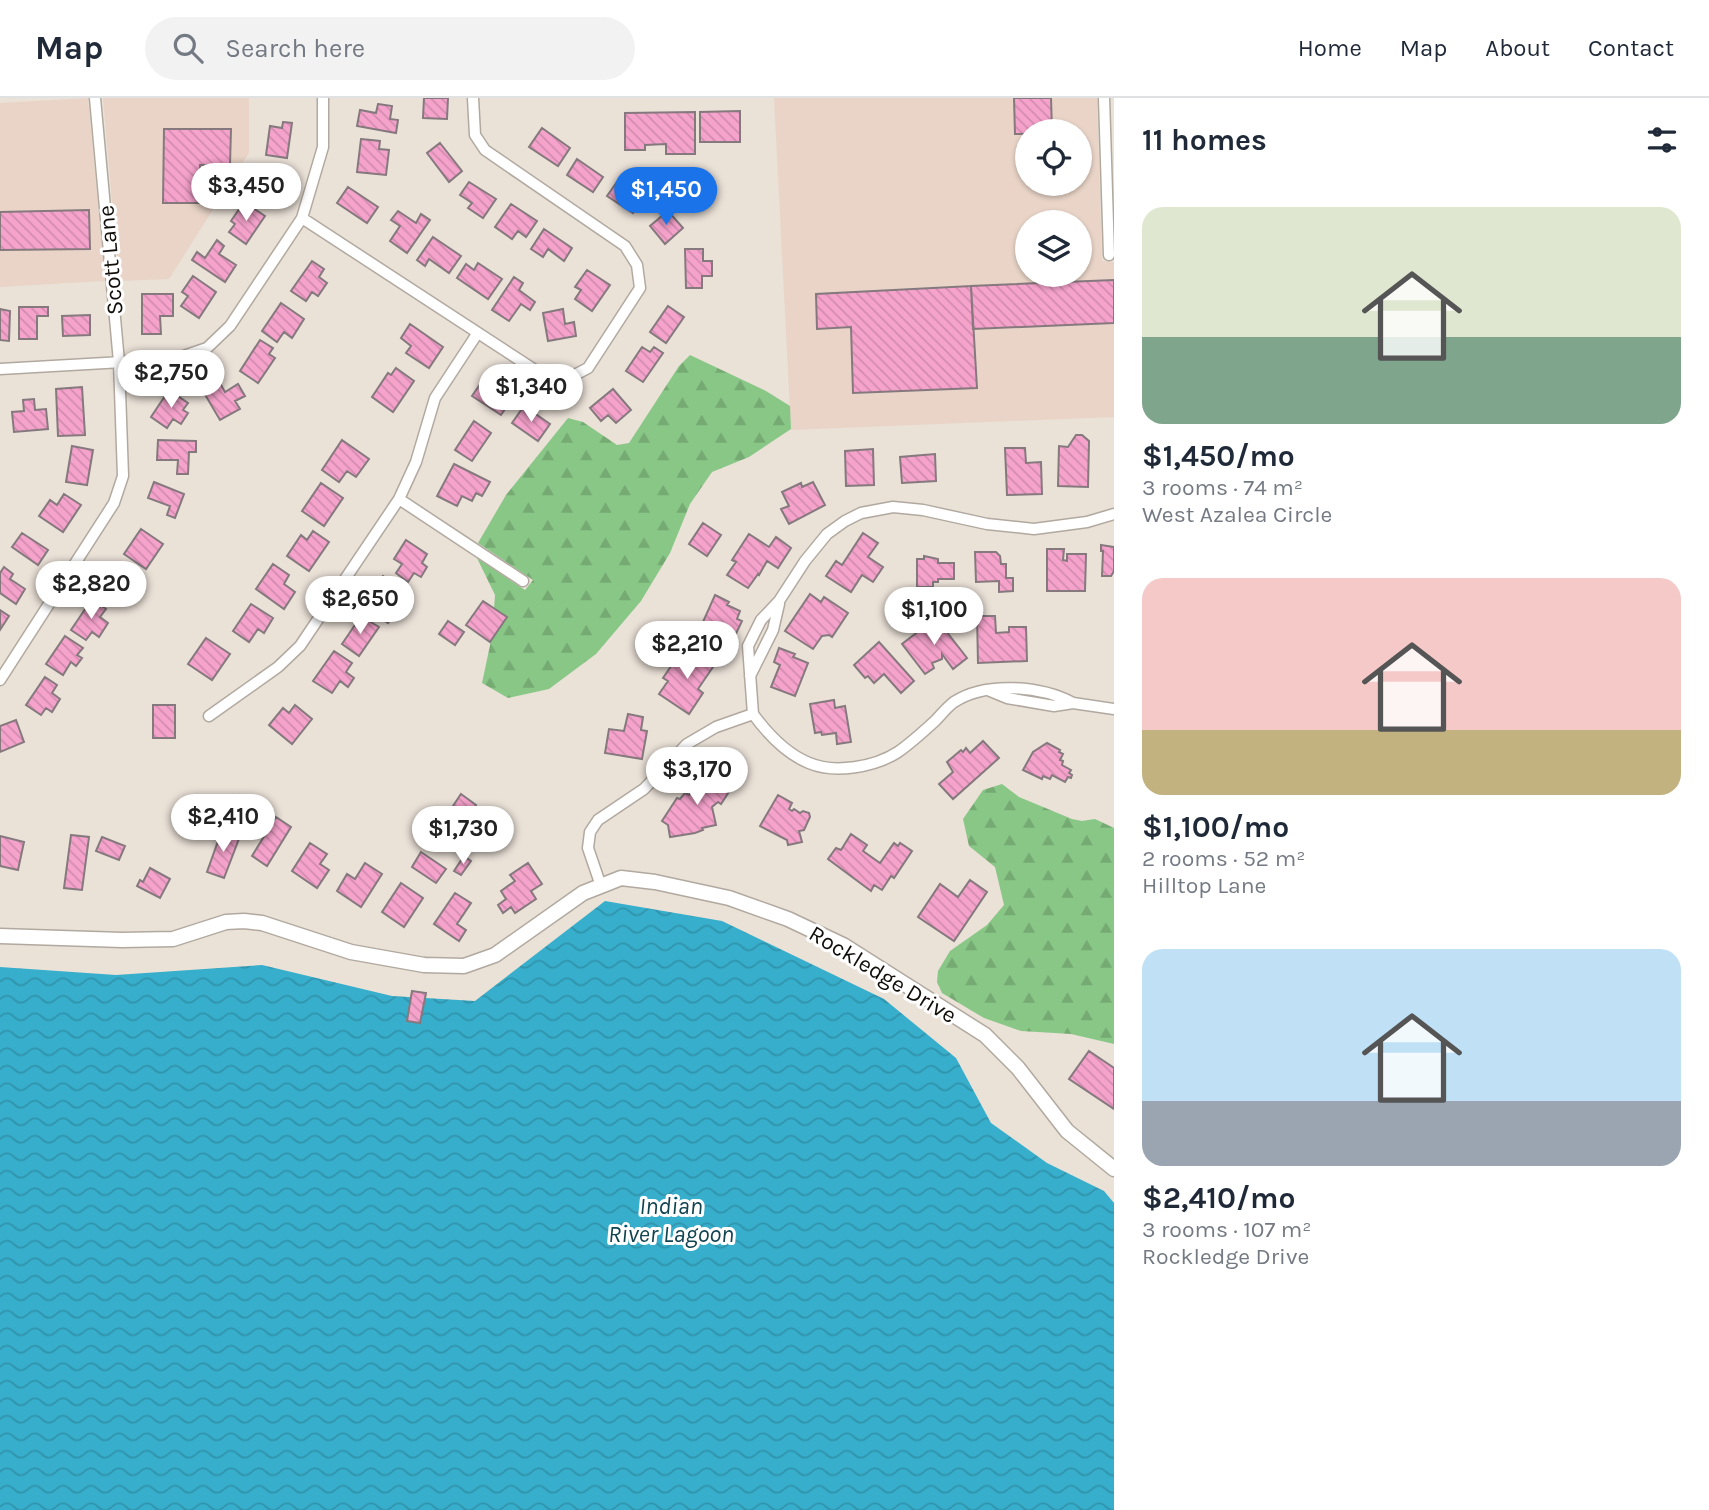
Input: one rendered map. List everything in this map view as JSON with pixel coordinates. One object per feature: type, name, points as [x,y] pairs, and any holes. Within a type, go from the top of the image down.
[{"type":"street","name":"Scott Lane","points":[[0,680],[114,503],[123,476],[119,362],[95,98]]},
{"type":"street","points":[[0,369],[175,359],[207,348],[230,326],[302,218],[323,147],[323,98]]},
{"type":"street","points":[[302,218],[544,376],[567,379],[588,368],[640,288],[636,265],[625,246],[485,150],[475,135],[473,98]]},
{"type":"street","points":[[1104,98],[1109,255]]},
{"type":"street","points":[[209,716],[278,667],[300,646],[399,499],[416,462],[435,398],[477,334]]},
{"type":"street","points":[[399,499],[523,581]]},
{"type":"street","points":[[1114,514],[1087,522],[1034,529],[987,524],[903,508],[880,508],[861,513],[827,534],[779,601],[761,620],[748,646],[753,715],[766,731],[808,763],[831,768],[864,766],[883,760],[915,739],[953,702],[972,694],[990,691],[1007,698],[1054,706],[1073,703],[1114,709]]},
{"type":"street","points":[[601,886],[588,849],[590,832],[598,820],[644,789],[687,744],[716,727],[753,715]]},
{"type":"street","name":"Rockledge Drive","points":[[0,936],[173,939],[226,922],[244,921],[262,923],[351,952],[424,965],[464,966],[495,955],[583,893],[621,878],[655,882],[729,898],[788,919],[843,945],[985,1035],[1018,1068],[1067,1131],[1114,1169]]},
{"type":"shaded area","points":[[88,98],[105,281],[0,287],[0,103]]},
{"type":"shaded area","points":[[103,98],[249,98],[249,153],[169,279],[119,281]]},
{"type":"shaded area","points":[[774,98],[1097,98],[1102,261],[1114,262],[1114,417],[791,430]]},
{"type":"green space","points":[[690,355],[766,391],[790,406],[791,429],[749,457],[712,472],[690,504],[670,553],[641,601],[596,654],[549,689],[508,698],[482,683],[492,636],[495,595],[477,558],[525,590],[533,580],[478,543],[506,495],[568,418],[583,422],[617,445],[629,443],[679,366]]},
{"type":"green space","points":[[1002,784],[1019,797],[1072,819],[1095,819],[1114,828],[1114,1044],[1071,1034],[1021,1031],[984,1018],[942,993],[937,982],[938,971],[950,951],[987,925],[1004,905],[995,867],[969,846],[963,819],[983,790]]},
{"type":"water","name":"Indian River Lagoon","points":[[605,901],[722,921],[884,999],[956,1058],[991,1123],[1047,1163],[1104,1191],[1114,1203],[1114,1510],[0,1510],[0,967],[116,975],[262,965],[392,996],[475,1001]]},
{"type":"building","points":[[424,98],[448,98],[447,119],[423,118]]},
{"type":"building","points":[[1014,98],[1051,98],[1052,119],[1015,119],[1015,134]]},
{"type":"building","points":[[378,104],[392,106],[390,119],[398,120],[396,133],[357,126],[360,110],[376,113]]},
{"type":"building","points":[[740,111],[740,142],[700,142],[700,112]]},
{"type":"building","points":[[695,112],[695,154],[666,154],[666,144],[645,145],[645,150],[625,150],[625,113]]},
{"type":"building","points":[[283,122],[292,123],[287,158],[266,155],[270,126],[282,128]]},
{"type":"building","points":[[542,128],[570,148],[558,166],[529,147]]},
{"type":"building","points":[[164,129],[231,129],[230,165],[200,165],[200,203],[163,203]]},
{"type":"building","points":[[361,139],[380,141],[379,149],[389,150],[386,175],[357,172]]},
{"type":"building","points":[[440,143],[462,171],[449,182],[427,153]]},
{"type":"building","points":[[577,159],[603,177],[593,192],[567,175]]},
{"type":"building","points":[[261,167],[273,175],[268,182],[283,192],[272,207],[246,189]]},
{"type":"building","points":[[469,182],[496,199],[483,218],[468,208],[472,203],[460,195]]},
{"type":"building","points":[[617,182],[642,199],[633,213],[607,196]]},
{"type":"building","points":[[348,187],[378,207],[367,223],[337,203]]},
{"type":"building","points":[[244,202],[265,216],[246,244],[229,232],[235,224],[231,221]]},
{"type":"building","points":[[511,204],[537,221],[526,237],[518,231],[512,239],[495,227]]},
{"type":"building","points":[[89,210],[90,249],[0,250],[0,212]]},
{"type":"building","points":[[398,211],[416,223],[421,214],[430,220],[407,253],[390,241],[400,226],[391,220]]},
{"type":"building","points":[[668,211],[683,228],[665,244],[650,226]]},
{"type":"building","points":[[544,229],[572,248],[564,261],[548,249],[543,257],[531,249]]},
{"type":"building","points":[[433,237],[461,256],[449,273],[429,259],[425,266],[417,260]]},
{"type":"building","points":[[217,240],[224,246],[219,254],[236,265],[225,282],[192,260],[197,252],[205,258]]},
{"type":"building","points":[[685,249],[703,249],[703,261],[712,261],[712,276],[702,276],[702,288],[686,288]]},
{"type":"building","points":[[312,261],[324,269],[319,277],[327,283],[318,296],[312,292],[306,301],[291,291]]},
{"type":"building","points":[[478,263],[502,279],[488,299],[457,278],[466,264],[474,270]]},
{"type":"building","points":[[587,270],[610,285],[592,311],[575,299],[581,290],[575,287]]},
{"type":"building","points":[[193,276],[216,292],[199,318],[181,306],[188,296],[182,292]]},
{"type":"building","points":[[514,277],[523,283],[519,290],[535,302],[530,310],[521,304],[509,321],[492,310]]},
{"type":"building","points":[[1114,280],[1114,323],[973,329],[971,286],[1015,284],[1015,287],[1092,287],[1092,281]]},
{"type":"building","points":[[971,286],[977,388],[853,393],[851,327],[817,329],[816,294]]},
{"type":"building","points":[[142,294],[173,294],[173,316],[160,316],[161,334],[142,334]]},
{"type":"building","points":[[281,303],[304,319],[292,338],[284,332],[277,342],[262,331]]},
{"type":"building","points":[[668,306],[684,317],[666,343],[650,332]]},
{"type":"building","points":[[19,307],[48,307],[48,316],[37,316],[37,339],[19,339]]},
{"type":"building","points":[[0,309],[10,311],[9,341],[0,340]]},
{"type":"building","points":[[563,309],[565,324],[574,322],[576,336],[548,341],[543,313]]},
{"type":"building","points":[[90,315],[90,335],[63,336],[62,316]]},
{"type":"building","points":[[410,324],[443,347],[429,368],[406,353],[411,346],[401,338]]},
{"type":"building","points":[[260,340],[273,348],[269,354],[275,358],[258,383],[240,371]]},
{"type":"building","points":[[642,347],[650,352],[654,347],[663,353],[643,382],[626,371]]},
{"type":"building","points":[[396,368],[414,381],[393,412],[372,397],[388,373],[391,375]]},
{"type":"building","points":[[216,376],[225,392],[238,384],[245,396],[235,401],[240,409],[220,420],[200,386]]},
{"type":"building","points":[[485,377],[514,396],[501,415],[472,396]]},
{"type":"building","points":[[82,387],[85,435],[58,436],[56,389]]},
{"type":"building","points":[[613,389],[631,410],[616,423],[608,415],[601,421],[590,408]]},
{"type":"building","points":[[169,390],[188,403],[183,410],[188,413],[181,424],[173,419],[167,428],[151,417]]},
{"type":"building","points":[[34,399],[35,410],[46,409],[48,429],[14,432],[12,412],[24,411],[23,400]]},
{"type":"building","points":[[524,406],[550,424],[538,441],[512,423]]},
{"type":"building","points":[[474,421],[491,433],[472,461],[455,450]]},
{"type":"building","points":[[1076,435],[1082,435],[1089,441],[1088,487],[1058,486],[1059,446],[1068,447]]},
{"type":"building","points":[[158,440],[196,441],[196,452],[189,452],[188,474],[177,474],[178,460],[157,460]]},
{"type":"building","points":[[342,440],[369,459],[356,477],[347,471],[339,482],[322,470]]},
{"type":"building","points":[[72,446],[93,450],[87,485],[66,482]]},
{"type":"building","points":[[1005,448],[1025,448],[1026,463],[1041,462],[1042,494],[1007,495]]},
{"type":"building","points":[[873,449],[874,485],[846,486],[845,451]]},
{"type":"building","points":[[935,454],[936,481],[902,483],[900,457]]},
{"type":"building","points":[[454,464],[490,482],[482,496],[476,493],[472,501],[462,496],[457,506],[437,496]]},
{"type":"building","points":[[154,482],[184,494],[175,518],[167,515],[170,506],[148,498]]},
{"type":"building","points":[[813,482],[825,505],[789,524],[781,509],[789,506],[782,492],[801,483],[802,487]]},
{"type":"building","points":[[321,483],[343,498],[324,526],[302,511]]},
{"type":"building","points":[[64,494],[81,505],[63,532],[39,516],[50,500],[57,505]]},
{"type":"building","points":[[703,523],[721,535],[707,556],[689,544]]},
{"type":"building","points":[[141,529],[163,544],[146,569],[124,554]]},
{"type":"building","points":[[313,531],[329,542],[309,571],[287,556],[301,535],[307,540]]},
{"type":"building","points":[[22,533],[48,550],[38,565],[12,547]]},
{"type":"building","points":[[863,533],[878,543],[868,557],[883,567],[873,582],[862,575],[851,592],[826,576],[836,561],[842,565]]},
{"type":"building","points":[[749,534],[769,547],[776,537],[791,548],[778,568],[767,561],[748,588],[727,575],[736,562],[732,560]]},
{"type":"building","points":[[406,540],[427,554],[422,563],[427,567],[421,577],[414,573],[408,582],[396,573],[402,564],[394,559]]},
{"type":"building","points":[[1101,545],[1114,547],[1114,571],[1111,576],[1102,576]]},
{"type":"building","points":[[1047,549],[1064,549],[1063,560],[1067,561],[1067,554],[1086,554],[1085,591],[1047,591]]},
{"type":"building","points":[[975,552],[996,552],[1000,556],[1001,564],[1006,564],[1006,578],[1013,578],[1013,591],[999,592],[999,581],[976,582]]},
{"type":"building","points":[[924,556],[938,559],[938,563],[954,563],[954,579],[938,579],[938,582],[933,582],[933,587],[917,587],[917,559],[924,559]]},
{"type":"building","points":[[273,564],[289,575],[284,584],[295,592],[284,609],[256,589]]},
{"type":"building","points":[[4,567],[13,574],[10,579],[25,589],[16,604],[0,593],[0,573]]},
{"type":"building","points":[[383,576],[400,588],[394,596],[402,602],[388,623],[363,606]]},
{"type":"building","points":[[810,594],[821,602],[824,597],[848,613],[832,637],[822,636],[813,649],[785,631]]},
{"type":"building","points":[[715,595],[740,611],[737,619],[742,621],[733,640],[727,637],[723,645],[698,633]]},
{"type":"building","points":[[92,599],[106,609],[100,617],[108,623],[99,637],[92,632],[86,640],[71,630]]},
{"type":"building","points":[[483,601],[507,617],[490,642],[466,625]]},
{"type":"building","points":[[251,604],[273,618],[264,633],[258,629],[249,642],[233,631]]},
{"type":"building","points":[[0,610],[9,616],[0,630]]},
{"type":"building","points":[[361,616],[379,627],[359,656],[342,644]]},
{"type":"building","points":[[977,616],[995,616],[996,633],[1009,632],[1009,627],[1026,627],[1027,661],[978,663]]},
{"type":"building","points":[[936,618],[967,658],[953,669],[942,654],[942,659],[932,663],[934,668],[925,674],[902,644]]},
{"type":"building","points":[[448,621],[464,632],[455,645],[439,634]]},
{"type":"building","points":[[65,636],[83,648],[77,655],[82,658],[76,666],[71,662],[63,675],[46,664]]},
{"type":"building","points":[[206,638],[230,654],[212,680],[188,664]]},
{"type":"building","points":[[879,642],[914,681],[901,693],[884,674],[874,683],[868,676],[865,678],[854,665]]},
{"type":"building","points":[[692,648],[715,664],[698,689],[703,693],[689,714],[659,694],[668,681],[663,678],[676,659],[682,663]]},
{"type":"building","points":[[779,648],[808,663],[795,696],[771,687],[780,665],[774,662]]},
{"type":"building","points":[[334,651],[352,663],[346,672],[354,678],[348,687],[340,681],[332,693],[313,681]]},
{"type":"building","points":[[45,677],[57,685],[52,693],[60,699],[52,712],[46,708],[41,715],[26,705]]},
{"type":"building","points":[[834,700],[835,708],[845,706],[851,742],[837,744],[836,733],[815,733],[810,704]]},
{"type":"building","points":[[153,705],[175,705],[175,738],[153,738]]},
{"type":"building","points":[[295,705],[312,719],[292,744],[269,725],[283,708],[289,713]]},
{"type":"building","points":[[628,714],[643,717],[641,730],[647,731],[642,759],[605,753],[609,729],[624,731]]},
{"type":"building","points":[[16,720],[24,742],[0,752],[0,726]]},
{"type":"building","points":[[983,741],[999,758],[953,799],[939,784],[953,772],[947,762],[966,748],[970,753]]},
{"type":"building","points":[[1047,743],[1060,750],[1063,754],[1060,760],[1063,761],[1062,765],[1071,770],[1071,778],[1068,777],[1065,782],[1052,775],[1050,779],[1043,776],[1042,779],[1023,770],[1033,752]]},
{"type":"building","points":[[717,773],[734,784],[721,804],[718,802],[712,807],[716,825],[702,828],[703,830],[695,833],[670,837],[668,825],[662,821],[677,798],[680,799],[685,793],[689,795],[702,775],[712,781]]},
{"type":"building","points":[[461,794],[476,805],[464,823],[449,812]]},
{"type":"building","points":[[240,795],[255,805],[246,817],[231,807]]},
{"type":"building","points":[[778,795],[792,803],[789,809],[792,811],[794,809],[800,813],[809,813],[804,830],[799,831],[802,842],[788,845],[787,840],[760,826]]},
{"type":"building","points":[[276,817],[291,827],[267,866],[252,856]]},
{"type":"building","points":[[222,830],[240,836],[224,878],[207,872]]},
{"type":"building","points":[[851,834],[867,845],[863,851],[880,863],[894,843],[898,846],[900,843],[912,851],[894,878],[891,876],[882,890],[874,885],[871,891],[828,859],[836,848],[841,850]]},
{"type":"building","points":[[71,835],[89,837],[82,890],[64,888]]},
{"type":"building","points":[[0,836],[24,842],[18,870],[0,866]]},
{"type":"building","points":[[102,837],[125,846],[119,860],[96,851]]},
{"type":"building","points":[[310,843],[327,854],[320,864],[329,870],[317,888],[292,871]]},
{"type":"building","points":[[421,852],[446,869],[436,883],[412,867]]},
{"type":"building","points":[[464,856],[471,861],[461,875],[454,871]]},
{"type":"building","points":[[365,863],[382,874],[361,907],[337,891],[347,874],[355,879]]},
{"type":"building","points":[[528,863],[542,884],[531,891],[536,899],[515,913],[511,907],[503,913],[498,905],[506,899],[501,891],[515,881],[510,875]]},
{"type":"building","points":[[150,868],[170,879],[160,898],[137,886],[140,880],[143,882]]},
{"type":"building","points":[[970,880],[987,892],[954,941],[918,917],[940,884],[958,897]]},
{"type":"building","points":[[401,883],[423,898],[404,927],[382,912]]},
{"type":"building","points":[[455,893],[471,903],[457,924],[466,930],[459,941],[434,924]]},
{"type":"building","points":[[412,991],[426,993],[420,1023],[407,1021]]},
{"type":"building","points":[[1089,1051],[1114,1068],[1114,1109],[1069,1079]]}]
